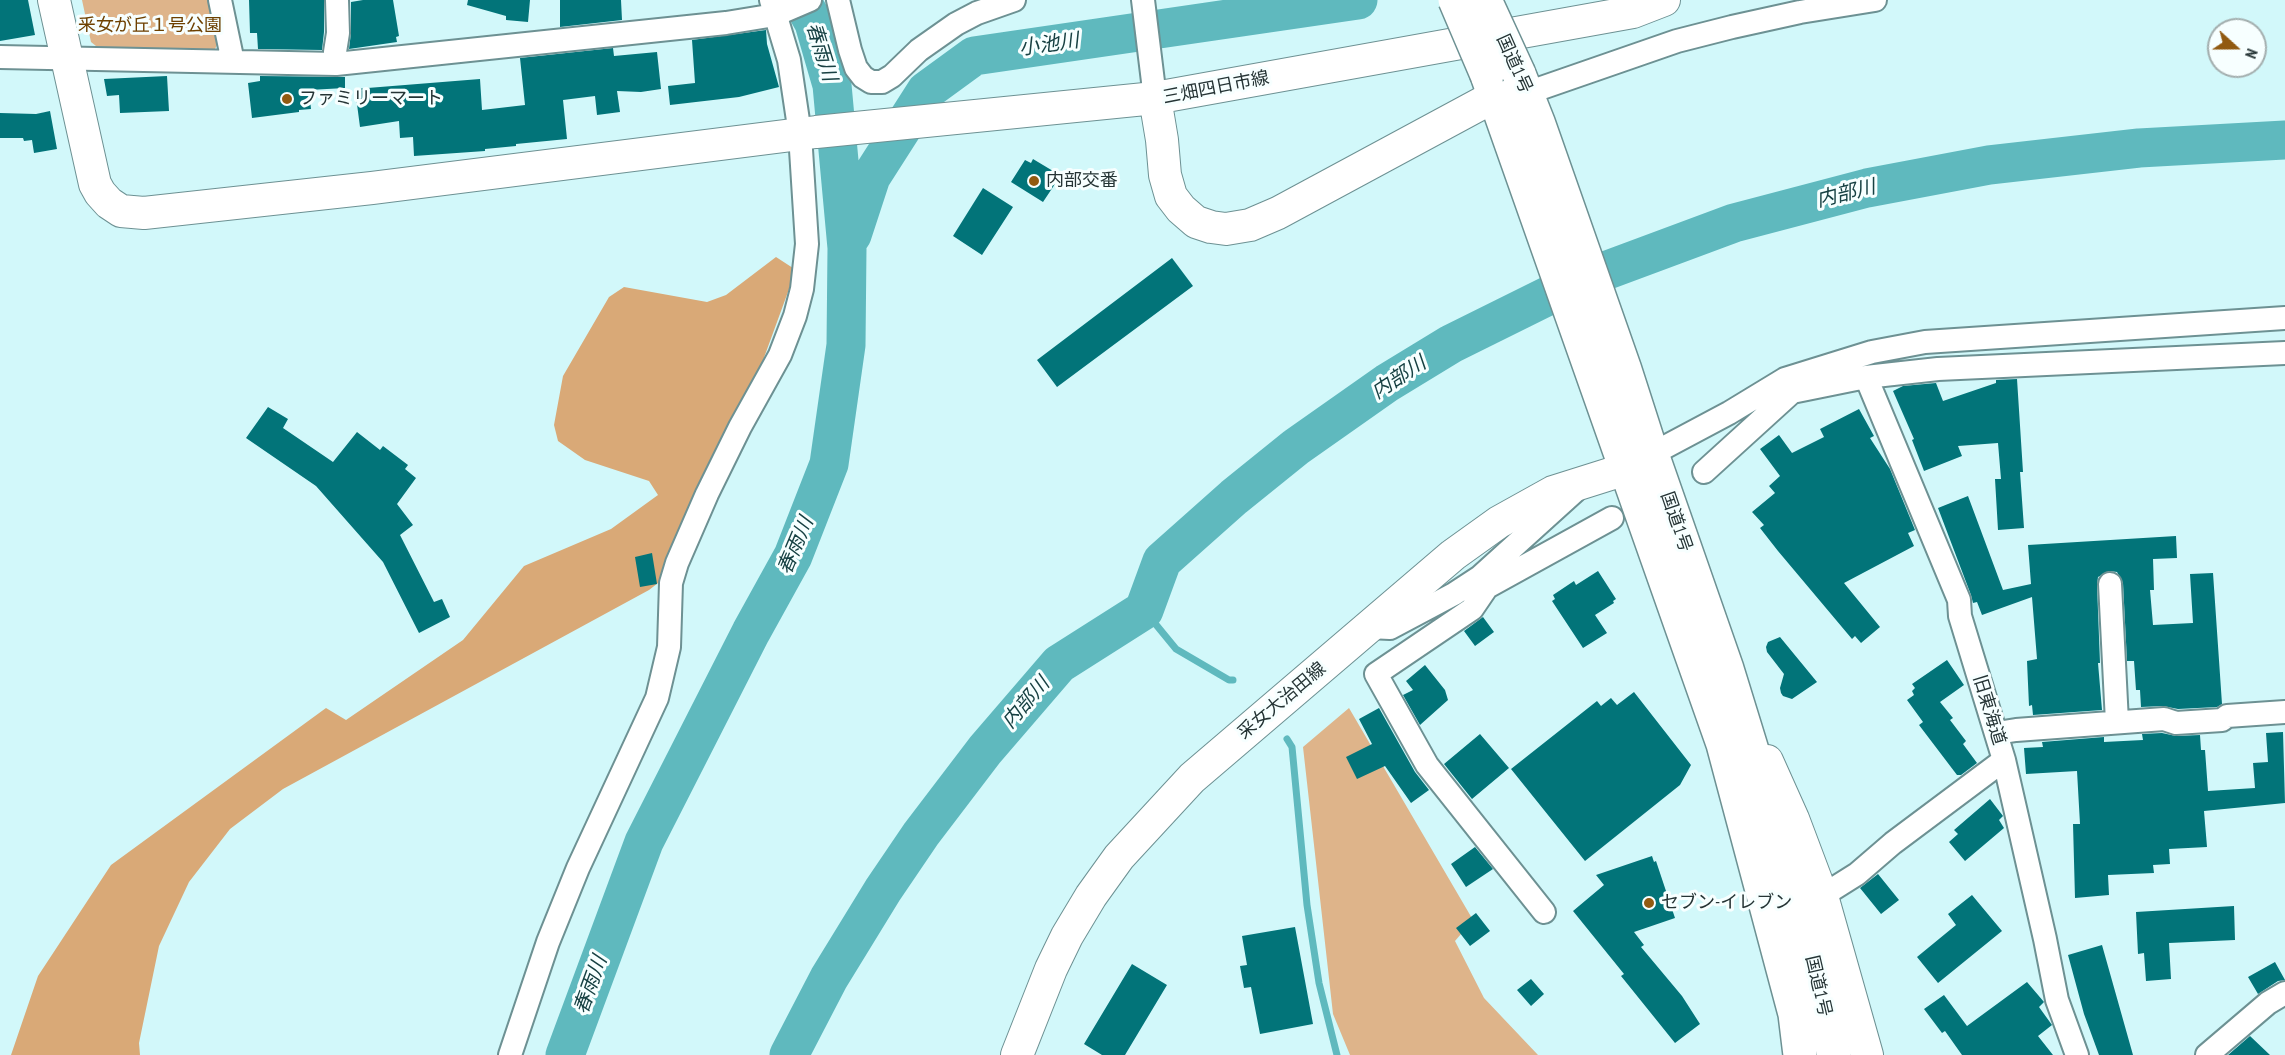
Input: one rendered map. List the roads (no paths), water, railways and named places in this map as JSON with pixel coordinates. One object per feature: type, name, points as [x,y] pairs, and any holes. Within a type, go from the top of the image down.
[{"type":"highway","name":"国道1号","points":[[1455,0],[1513,99],[1643,421],[1639,462],[1724,744],[1795,1014],[1795,1052]]},
{"type":"highway","name":"国道1号","points":[[1485,0],[1615,438],[1639,462],[1727,669],[1799,903],[1834,1055]]},
{"type":"main road","points":[[54,0],[95,184],[109,203],[121,212],[144,213],[372,188],[976,114],[1153,83]]},
{"type":"main road","name":"三畑四日市線","points":[[1513,99],[1278,213],[1250,225],[1226,229],[1196,222],[1181,209],[1171,196],[1165,175],[1153,83],[1633,12],[1664,0]]},
{"type":"main road","name":"采女大治田線","points":[[1017,1055],[1051,969],[1067,936],[1119,857],[1192,778],[1453,555],[1499,522],[1553,492],[1582,484],[1639,462]]},
{"type":"main road","points":[[1727,669],[1793,819],[1822,897],[1866,1055]]},
{"type":"street","points":[[220,0],[233,62]]},
{"type":"street","points":[[336,64],[337,0]]},
{"type":"street","points":[[0,57],[336,64],[726,23],[810,0]]},
{"type":"street","points":[[838,0],[856,68],[863,77],[871,82],[882,82],[892,76],[919,50],[956,24],[977,13],[1014,0]]},
{"type":"street","points":[[1143,0],[1153,83]]},
{"type":"street","points":[[1513,99],[1688,38],[1800,12],[1875,0]]},
{"type":"street","points":[[510,1055],[548,942],[578,868],[657,698],[669,647],[672,583],[677,563],[740,427],[780,355],[802,290],[807,244],[808,133],[778,9]]},
{"type":"street","points":[[1639,462],[1729,413],[1872,352],[1925,342],[2285,318]]},
{"type":"street","points":[[1704,472],[1789,386],[1938,369],[2285,353]]},
{"type":"street","name":"旧東海道","points":[[1866,377],[1959,600],[1960,616],[2004,760],[2057,1000],[2077,1055]]},
{"type":"street","points":[[1544,912],[1427,765],[1376,674],[1472,609],[1484,582],[1582,484]]},
{"type":"street","points":[[1369,627],[1390,628],[1454,594],[1484,582],[1612,518]]},
{"type":"street","points":[[2110,584],[2117,722]]},
{"type":"street","points":[[1997,733],[2164,719],[2176,723],[2285,712]]},
{"type":"street","points":[[1822,897],[1857,874],[1893,843],[2004,760]]},
{"type":"street","points":[[2207,1055],[2268,1003],[2284,996]]},
{"type":"waterway","name":"春雨川","points":[[565,1055],[644,842],[751,632],[793,556],[829,464],[846,345],[847,248],[832,85],[814,23],[801,0]]},
{"type":"waterway","name":"小池川","points":[[852,235],[871,177],[926,91],[974,56],[1358,0]]},
{"type":"waterway","name":"内部川","points":[[789,1055],[829,978],[883,890],[921,834],[985,750],[1059,664],[1144,610],[1162,561],[1234,497],[1296,447],[1387,383],[1451,344],[1578,281],[1734,223],[1867,188],[1989,165],[2139,148],[2285,140]]},
{"type":"waterway","points":[[1144,610],[1176,649],[1229,680],[1233,680]]},
{"type":"waterway","points":[[1287,739],[1292,747],[1307,905],[1319,983],[1337,1055]]},
{"type":"place","name":"ファミリーマート","points":[[287,99]]},
{"type":"place","name":"内部交番","points":[[1034,181]]},
{"type":"place","name":"セブン-イレブン","points":[[1649,903]]},
{"type":"park label","name":"釆女が丘１号公園","points":[[150,26]]}]
